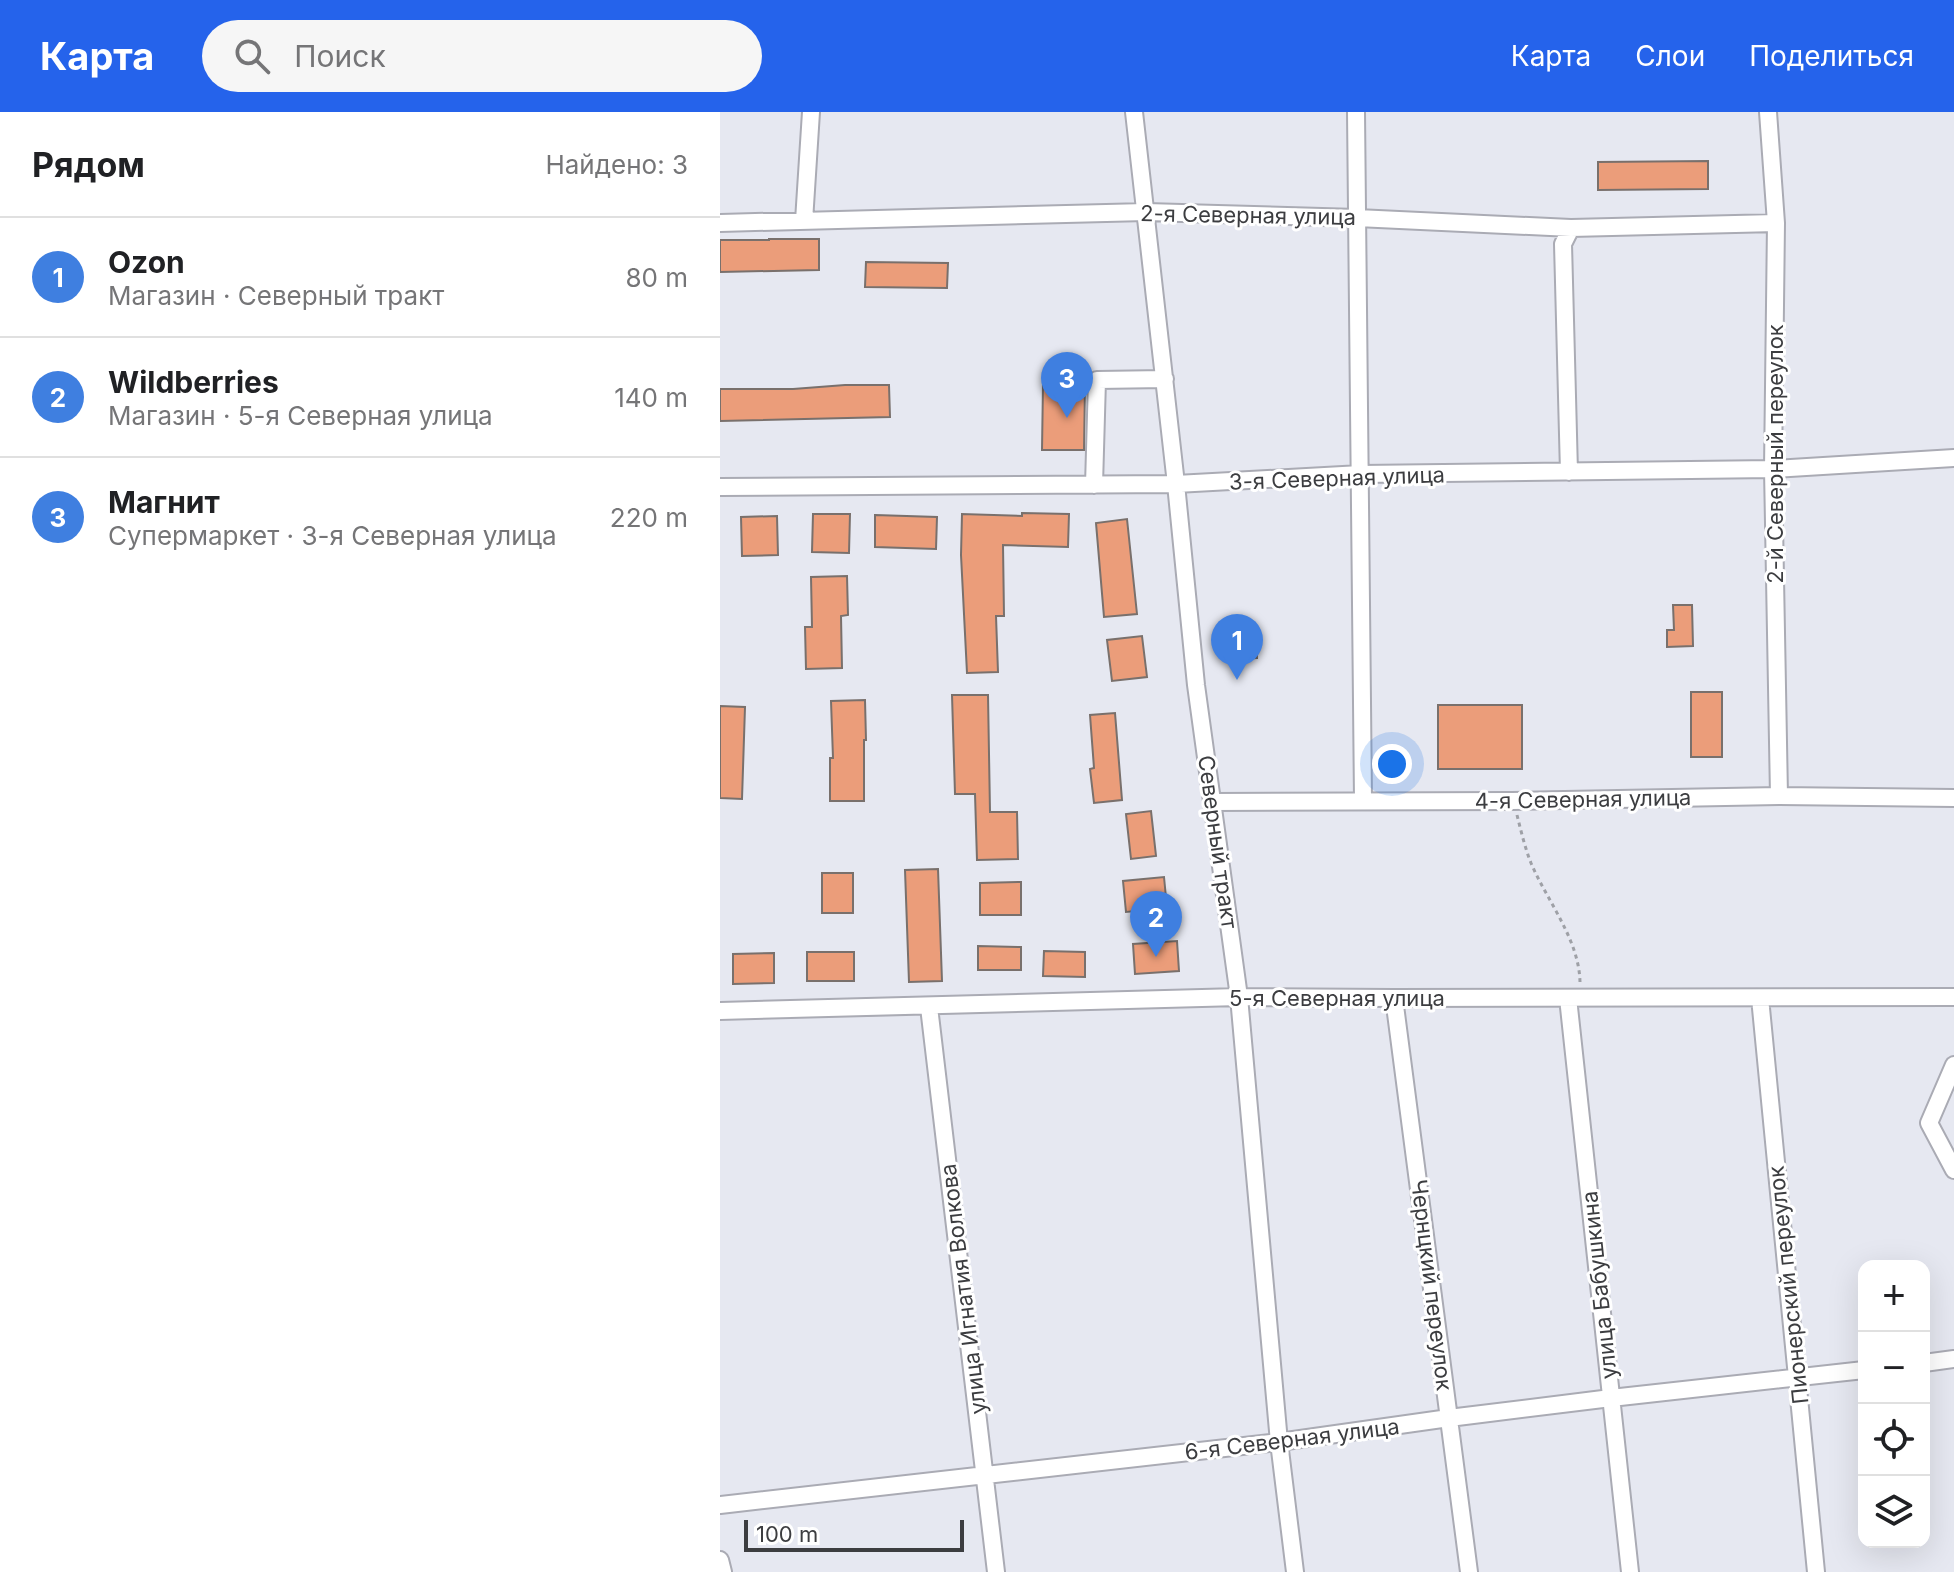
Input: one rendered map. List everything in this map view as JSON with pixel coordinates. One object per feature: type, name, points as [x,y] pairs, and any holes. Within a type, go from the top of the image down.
[{"type":"street","points":[[804,221],[811,112]]},
{"type":"street","name":"Северный тракт","points":[[1134,112],[1196,685],[1239,997],[1279,1442],[1295,1572]]},
{"type":"street","points":[[1356,112],[1363,800]]},
{"type":"street","name":"2-й Северный переулок","points":[[1768,112],[1776,223],[1773,469],[1779,796]]},
{"type":"street","name":"2-я Северная улица","points":[[720,223],[1146,212],[1571,228],[1776,223]]},
{"type":"street","points":[[1569,472],[1563,244],[1571,228]]},
{"type":"street","points":[[1094,485],[1097,380],[1165,379]]},
{"type":"street","name":"3-я Северная улица","points":[[720,487],[1176,484],[1361,474],[1773,469],[1954,458]]},
{"type":"street","name":"4-я Северная улица","points":[[1212,802],[1779,796],[1954,798]]},
{"type":"street","name":"5-я Северная улица","points":[[720,1011],[1239,997],[1954,997]]},
{"type":"street","name":"Чернцкий переулок","points":[[1394,998],[1469,1572]]},
{"type":"street","name":"улица Бабушкина","points":[[1575,998],[1630,1572]]},
{"type":"street","name":"Пионерский переулок","points":[[1760,998],[1816,1572]]},
{"type":"street","name":"улица Игнатия Волкова","points":[[929,1007],[996,1572]]},
{"type":"street","points":[[1954,1065],[1929,1123],[1954,1170]]},
{"type":"street","points":[[1930,1362],[1954,1359]]},
{"type":"street","name":"6-я Северная улица","points":[[720,1505],[1279,1442],[1611,1398],[1858,1371]]},
{"type":"street","points":[[720,1560],[723,1572]]},
{"type":"path","points":[[1512,801],[1531,862],[1580,967],[1575,998]]},
{"type":"building","points":[[1708,161],[1708,189],[1598,190],[1598,162]]},
{"type":"building","points":[[819,239],[819,270],[720,272],[720,240]]},
{"type":"building","points":[[866,262],[948,263],[947,288],[865,287]]},
{"type":"building","points":[[1043,384],[1085,384],[1084,450],[1042,450]]},
{"type":"building","points":[[889,385],[890,417],[720,421],[720,389]]},
{"type":"building","points":[[1022,513],[1069,514],[1068,547],[1003,545],[1004,616],[996,616],[998,672],[967,673],[962,514],[1022,516]]},
{"type":"building","points":[[813,514],[850,514],[849,553],[812,552]]},
{"type":"building","points":[[875,515],[937,517],[936,549],[875,547]]},
{"type":"building","points":[[777,516],[778,555],[742,556],[741,517]]},
{"type":"building","points":[[1127,519],[1137,614],[1104,617],[1096,523]]},
{"type":"building","points":[[847,576],[848,615],[841,616],[842,668],[806,669],[805,627],[812,627],[811,577]]},
{"type":"building","points":[[1673,605],[1692,605],[1693,646],[1667,647],[1667,630],[1674,630]]},
{"type":"building","points":[[1142,636],[1147,677],[1112,681],[1107,640]]},
{"type":"building","points":[[1225,641],[1256,641],[1257,658],[1226,659]]},
{"type":"building","points":[[1691,692],[1722,692],[1722,757],[1691,757]]},
{"type":"building","points":[[952,695],[988,695],[990,812],[1017,812],[1018,859],[977,860],[975,794],[955,794]]},
{"type":"building","points":[[865,700],[864,801],[830,801],[830,758],[833,758],[831,701]]},
{"type":"building","points":[[1438,705],[1522,705],[1522,769],[1438,769]]},
{"type":"building","points":[[720,706],[745,707],[742,799],[720,798]]},
{"type":"building","points":[[1115,713],[1122,800],[1094,803],[1090,769],[1094,768],[1090,715]]},
{"type":"building","points":[[1151,811],[1156,856],[1131,859],[1126,814]]},
{"type":"building","points":[[938,869],[942,981],[909,982],[905,870]]},
{"type":"building","points":[[822,873],[853,873],[853,913],[822,913]]},
{"type":"building","points":[[1164,877],[1167,908],[1126,912],[1123,881]]},
{"type":"building","points":[[1021,882],[1021,915],[980,915],[980,883]]},
{"type":"building","points":[[1177,941],[1179,971],[1135,974],[1133,944]]},
{"type":"building","points":[[978,946],[1021,947],[1021,970],[978,970]]},
{"type":"building","points":[[1044,951],[1085,952],[1085,977],[1043,976]]},
{"type":"building","points":[[807,952],[854,952],[854,981],[807,981]]},
{"type":"building","points":[[774,953],[774,983],[733,984],[733,954]]},
{"type":"place","name":"Магнит","points":[[1067,418]]},
{"type":"place","name":"Ozon","points":[[1237,680]]},
{"type":"place","name":"Wildberries","points":[[1156,957]]}]
